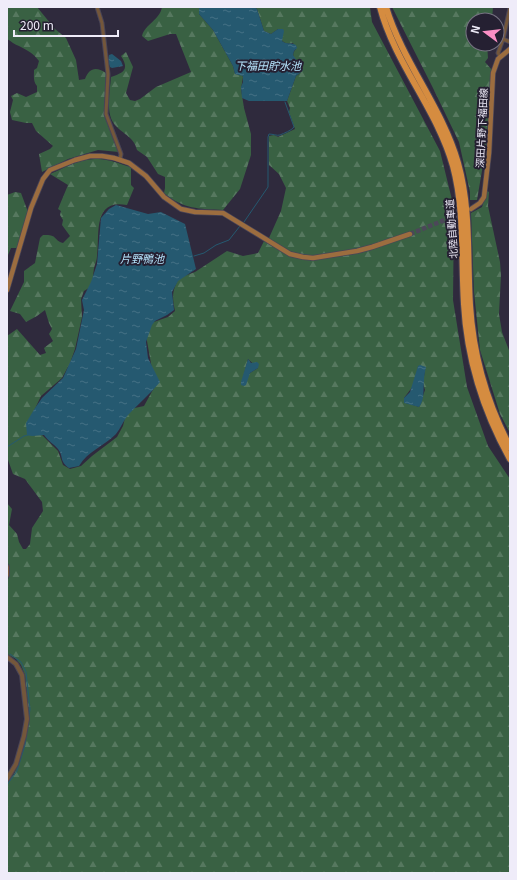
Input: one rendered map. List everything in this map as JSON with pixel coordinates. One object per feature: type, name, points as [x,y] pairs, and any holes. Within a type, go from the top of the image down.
[{"type":"highway","name":"北陸自動車道","points":[[380,7],[397,52],[440,131],[453,166],[461,209],[464,305],[469,343],[484,403],[510,460]]},
{"type":"highway","name":"北陸自動車道","points":[[386,7],[402,48],[446,129],[458,163],[466,202],[470,306],[475,343],[490,400],[510,447]]},
{"type":"main road","points":[[500,56],[510,49]]},
{"type":"main road","name":"深田片野下福田線","points":[[471,209],[480,203],[484,197],[489,153],[492,88],[495,67],[500,56]]},
{"type":"main road","points":[[7,290],[31,208],[46,174],[55,168],[90,156],[120,159],[140,170],[160,193],[171,203],[181,209],[195,212],[223,213],[295,256],[313,258],[351,252],[372,247],[410,234]]},
{"type":"street","points":[[97,7],[102,23],[108,74],[106,114],[120,154],[120,159]]},
{"type":"street","points":[[505,30],[510,8]]},
{"type":"street","points":[[498,52],[500,56]]},
{"type":"street","points":[[7,567],[7,575]]},
{"type":"street","points":[[7,657],[16,664],[22,675],[27,719],[16,764],[7,778]]},
{"type":"green space","points":[[7,7],[37,7],[55,29],[66,38],[76,60],[79,80],[85,79],[89,72],[93,69],[99,69],[106,73],[104,115],[119,152],[98,150],[68,159],[42,172],[39,154],[53,146],[36,131],[32,123],[12,120],[10,112],[13,100],[11,96],[17,93],[26,97],[37,92],[37,86],[34,79],[34,70],[37,68],[39,61],[30,52],[7,39]]},
{"type":"green space","points":[[162,7],[199,7],[199,14],[213,30],[233,66],[235,74],[242,75],[243,77],[241,89],[251,134],[251,155],[240,189],[223,210],[185,205],[164,193],[165,177],[158,174],[147,157],[137,150],[134,142],[115,125],[110,115],[109,102],[111,77],[124,70],[125,65],[121,56],[126,52],[133,67],[126,93],[130,100],[135,101],[140,99],[156,87],[191,72],[176,34],[170,34],[148,41],[142,36],[146,28],[161,11]]},
{"type":"green space","points":[[254,7],[370,7],[372,22],[440,151],[454,208],[453,300],[467,387],[488,446],[510,479],[510,873],[7,873],[7,781],[14,774],[20,760],[29,716],[25,675],[21,665],[16,659],[7,654],[7,584],[10,571],[7,559],[7,503],[12,509],[9,525],[17,534],[23,549],[26,549],[30,544],[32,528],[43,511],[42,502],[25,479],[13,474],[7,457],[7,336],[17,329],[40,355],[46,353],[44,348],[53,341],[49,334],[52,329],[45,310],[26,322],[20,314],[10,311],[24,282],[24,271],[35,263],[40,238],[43,235],[51,235],[63,243],[70,236],[62,225],[63,220],[60,215],[61,211],[58,209],[68,185],[50,174],[72,164],[89,159],[104,159],[131,167],[131,185],[134,188],[127,205],[116,204],[108,207],[100,220],[97,258],[92,286],[84,291],[81,299],[82,317],[75,349],[70,363],[62,378],[41,396],[31,417],[40,433],[58,451],[63,465],[70,469],[81,466],[117,437],[123,426],[126,414],[130,409],[144,406],[155,386],[147,341],[147,332],[151,323],[168,317],[175,311],[173,294],[179,278],[195,272],[227,251],[243,256],[258,253],[264,241],[269,238],[281,211],[286,188],[279,174],[269,165],[269,136],[274,135],[278,137],[295,129],[287,101],[296,76],[302,69],[294,57],[293,54],[296,49],[293,43],[283,42],[281,39],[283,34],[278,29],[271,34],[264,31],[257,9]],"holes":[[[248,359],[258,368],[250,373],[241,385]],[[425,370],[423,383],[425,390],[419,407],[410,404],[404,398]]]},
{"type":"green space","points":[[392,7],[493,7],[493,12],[465,12],[465,52],[488,52],[488,58],[485,62],[492,70],[486,147],[477,200],[470,200],[470,192],[459,142]]},
{"type":"green space","points":[[487,191],[489,192],[488,206],[500,262],[501,275],[499,314],[502,332],[510,353],[510,433],[500,414],[480,350],[474,292],[471,213],[482,207]]},
{"type":"green space","points":[[15,192],[21,193],[28,212],[17,248],[11,248],[8,255],[7,195]]},
{"type":"water","name":"下福田貯水池","points":[[199,7],[254,7],[257,9],[264,31],[271,34],[278,29],[283,29],[282,41],[296,45],[297,48],[293,55],[303,70],[296,76],[287,101],[249,101],[242,98],[241,87],[243,76],[235,74],[233,66],[213,30],[199,14]]},
{"type":"water","points":[[112,54],[121,61],[123,66],[110,67],[108,61],[109,55]]},
{"type":"water","name":"片野鴨池","points":[[116,205],[148,214],[161,212],[185,224],[196,269],[178,281],[172,292],[174,310],[155,321],[146,342],[148,358],[160,382],[128,415],[116,434],[91,452],[79,466],[69,468],[64,463],[58,449],[44,435],[27,435],[26,423],[42,398],[63,378],[76,349],[84,310],[82,300],[91,282],[97,264],[101,218],[109,209]]},
{"type":"water","points":[[248,359],[251,363],[257,362],[259,364],[258,368],[250,373],[246,385],[244,386],[241,385],[241,382]]},
{"type":"water","points":[[420,365],[426,367],[423,398],[419,407],[404,403],[404,398],[410,392],[418,366]]},
{"type":"waterway","points":[[244,222],[268,187],[269,134],[280,135],[294,127],[285,102]]},
{"type":"waterway","points":[[194,256],[204,253],[216,245],[229,240],[240,226]]},
{"type":"waterway","points":[[7,447],[28,435]]},
{"type":"waterway","points":[[7,785],[17,771],[25,745],[30,709],[26,672],[21,662],[10,654]]},
{"type":"tunnel","points":[[410,234],[462,213]]}]
